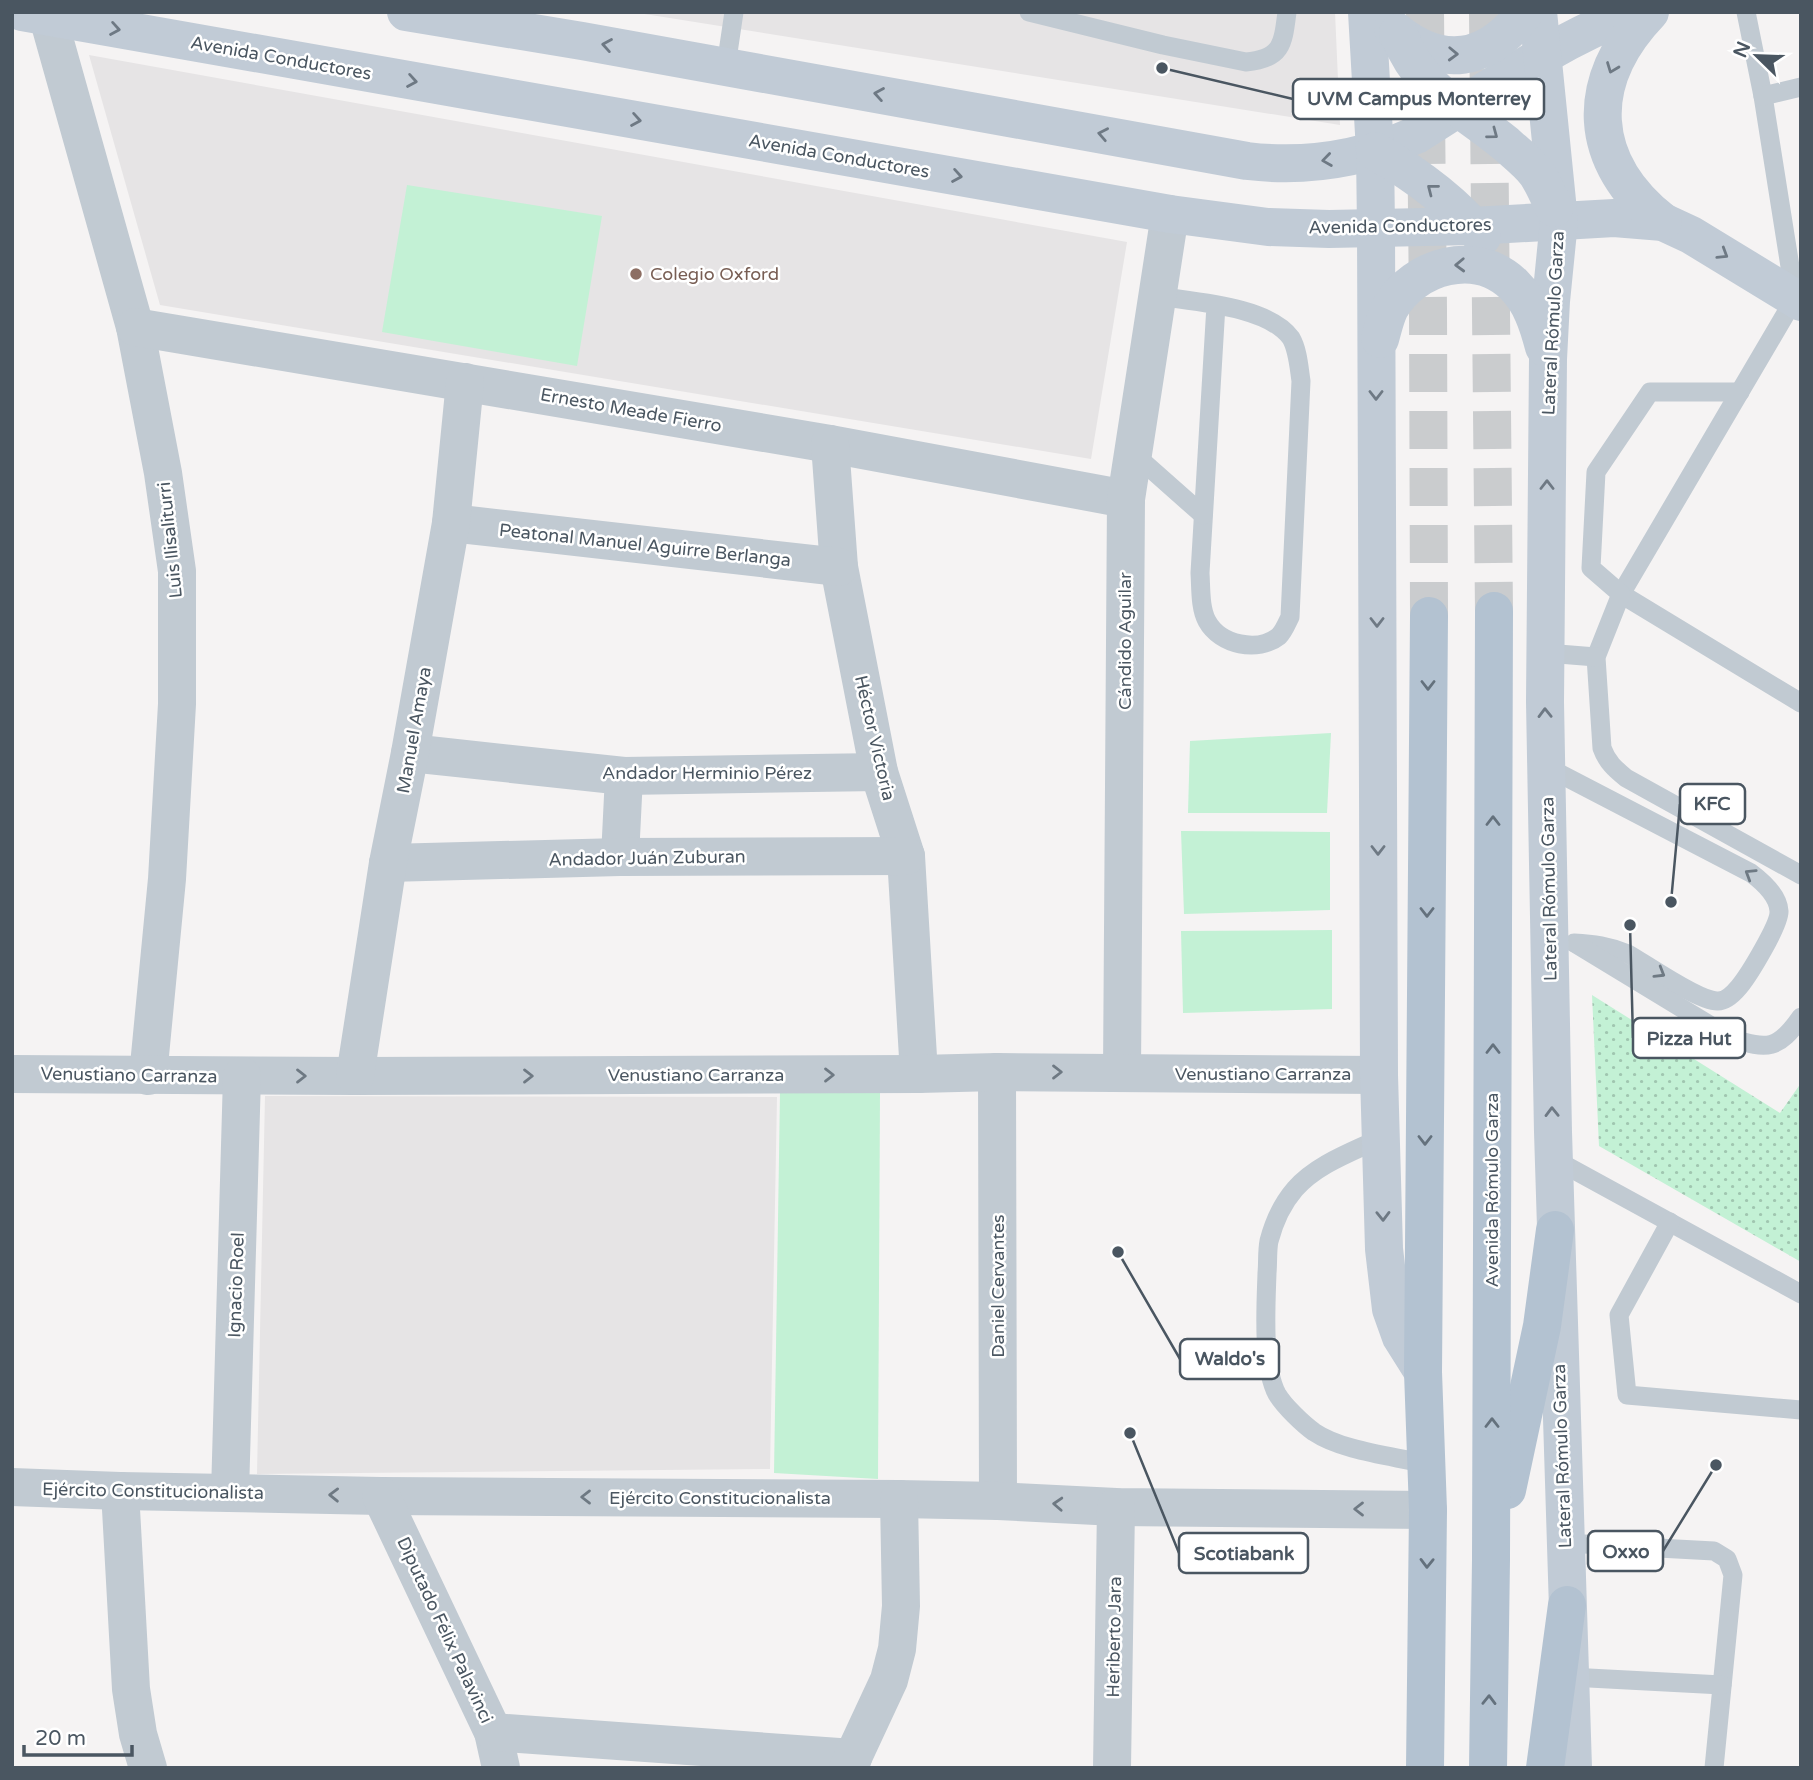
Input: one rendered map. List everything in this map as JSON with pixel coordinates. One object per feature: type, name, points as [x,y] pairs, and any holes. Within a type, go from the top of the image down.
[{"type":"main road","points":[[407,12],[1275,164],[1331,160],[1375,151],[1416,135],[1543,54],[1601,24],[1633,12]]},
{"type":"main road","points":[[1379,19],[1414,44],[1429,51],[1457,56],[1488,48],[1513,28],[1525,12]]},
{"type":"main road","name":"Lateral Rómulo Garza","points":[[1538,12],[1559,221],[1537,299],[1537,321],[1548,359],[1547,767],[1562,943],[1554,1159],[1555,1230],[1573,1768]]},
{"type":"main road","points":[[1650,12],[1615,59],[1604,91],[1603,121],[1607,147],[1617,173],[1636,199],[1663,222],[1691,235],[1798,300]]},
{"type":"main road","name":"Avenida Conductores","points":[[35,15],[1170,214],[1268,227],[1329,229],[1473,226],[1614,218],[1663,222]]},
{"type":"main road","points":[[1379,19],[1427,82],[1497,137],[1536,173],[1547,191],[1559,221]]},
{"type":"main road","points":[[1379,19],[1375,151],[1379,1074],[1384,1249],[1391,1309],[1401,1337],[1423,1372]]},
{"type":"main road","name":"Lateral Rómulo Garza","points":[[1375,151],[1452,205],[1537,299]]},
{"type":"main road","points":[[1376,354],[1390,309],[1398,296],[1422,276],[1437,268],[1464,264],[1490,269],[1537,299],[1588,237],[1614,218]]},
{"type":"main road","name":"Avenida Rómulo Garza","points":[[1488,1768],[1494,611]]},
{"type":"main road","points":[[1424,1768],[1427,1510],[1423,1372],[1429,616]]},
{"type":"main road","points":[[1491,1560],[1542,1326],[1555,1230]]},
{"type":"main road","points":[[1545,1768],[1567,1605]]},
{"type":"street","name":"Luis Ilisaliturri","points":[[35,15],[135,327],[163,473],[177,571],[177,704],[174,758],[167,879],[148,1076]]},
{"type":"street","name":"Cándido Aguilar","points":[[1122,1073],[1126,499],[1170,214]]},
{"type":"street","name":"Ernesto Meade Fierro","points":[[135,327],[830,444],[1126,499]]},
{"type":"street","name":"Manuel Amaya","points":[[355,1076],[388,863],[451,523],[465,382]]},
{"type":"street","name":"Héctor Victoria","points":[[830,444],[839,567],[879,772],[906,856],[919,1074]]},
{"type":"street","name":"Peatonal Manuel Aguirre Berlanga","points":[[451,523],[839,567]]},
{"type":"street","name":"Andador Herminio Pérez","points":[[410,753],[624,776],[879,772]]},
{"type":"street","points":[[620,857],[624,776]]},
{"type":"street","name":"Andador Juán Zuburan","points":[[388,863],[620,857],[906,856]]},
{"type":"street","name":"Daniel Cervantes","points":[[997,1072],[998,1501]]},
{"type":"street","name":"Venustiano Carranza","points":[[12,1074],[1379,1074]]},
{"type":"street","name":"Ignacio Roel","points":[[230,1493],[242,1076]]},
{"type":"street","name":"Ejército Constitucionalista","points":[[12,1487],[120,1492],[899,1499],[1116,1507],[1427,1510]]},
{"type":"street","points":[[120,1492],[131,1689],[138,1734],[148,1768]]},
{"type":"street","name":"Diputado Félix Palavinci","points":[[381,1496],[497,1750]]},
{"type":"street","points":[[497,1750],[851,1763],[889,1680],[897,1649],[901,1606],[899,1499]]},
{"type":"street","name":"Heriberto Jara","points":[[1112,1768],[1116,1507]]},
{"type":"lane","points":[[726,66],[734,12]]},
{"type":"lane","points":[[1029,12],[1163,46],[1246,62],[1258,61],[1278,51],[1284,35],[1287,12]]},
{"type":"lane","points":[[1746,12],[1798,300],[1740,392],[1621,594],[1596,657],[1602,748],[1605,758],[1612,766],[1626,778],[1801,875]]},
{"type":"lane","points":[[1763,96],[1801,87]]},
{"type":"lane","points":[[1157,296],[1216,305],[1242,310],[1259,316],[1278,326],[1291,339],[1297,356],[1301,381],[1290,617],[1281,634],[1268,643],[1251,645],[1235,642],[1214,632],[1205,619],[1201,599],[1203,514],[1216,305]]},
{"type":"lane","points":[[1740,392],[1650,392],[1596,472],[1591,568],[1621,594],[1801,703]]},
{"type":"lane","points":[[1133,453],[1203,514]]},
{"type":"lane","points":[[1546,653],[1596,657]]},
{"type":"lane","points":[[1547,767],[1751,873],[1770,890],[1779,910],[1771,934],[1739,988],[1720,1001],[1710,1001],[1695,994],[1616,949],[1596,944],[1562,943]]},
{"type":"lane","points":[[1562,943],[1731,1038],[1753,1045],[1771,1045],[1786,1037],[1801,1017]]},
{"type":"lane","points":[[1381,1138],[1308,1176],[1294,1190],[1280,1211],[1268,1244],[1268,1363],[1277,1394],[1296,1416],[1315,1432],[1343,1446],[1426,1464]]},
{"type":"lane","points":[[1554,1159],[1801,1294]]},
{"type":"lane","points":[[1670,1222],[1619,1315],[1627,1395],[1801,1410]]},
{"type":"lane","points":[[1565,1543],[1714,1550],[1727,1559],[1733,1575],[1714,1768]]},
{"type":"lane","points":[[1570,1677],[1722,1685]]},
{"type":"shaded area","points":[[632,12],[1335,12],[1340,125]]},
{"type":"shaded area","name":"Colegio Oxford","points":[[89,55],[1127,242],[1091,459],[160,305]]},
{"type":"shaded area","points":[[265,1096],[777,1097],[770,1469],[257,1474]]},
{"type":"green space","points":[[407,185],[602,216],[577,366],[382,332]]},
{"type":"green space","points":[[1331,733],[1327,813],[1188,813],[1190,741]]},
{"type":"green space","points":[[1181,831],[1330,832],[1330,910],[1184,914]]},
{"type":"green space","points":[[1332,930],[1332,1009],[1183,1013],[1181,931]]},
{"type":"green space","points":[[1592,995],[1780,1113],[1801,1083],[1801,1262],[1599,1146]]},
{"type":"green space","points":[[880,1092],[878,1479],[774,1473],[780,1093]]},
{"type":"tunnel","points":[[1425,12],[1429,616]]},
{"type":"tunnel","points":[[1488,12],[1494,611]]},
{"type":"place","name":"UVM Campus Monterrey","points":[[1162,68]]},
{"type":"place","name":"Colegio Oxford","points":[[636,274]]},
{"type":"place","name":"KFC","points":[[1671,902]]},
{"type":"place","name":"Pizza Hut","points":[[1630,925]]},
{"type":"place","name":"Waldo's","points":[[1118,1252]]},
{"type":"place","name":"Scotiabank","points":[[1130,1433]]},
{"type":"place","name":"Oxxo","points":[[1716,1465]]}]
